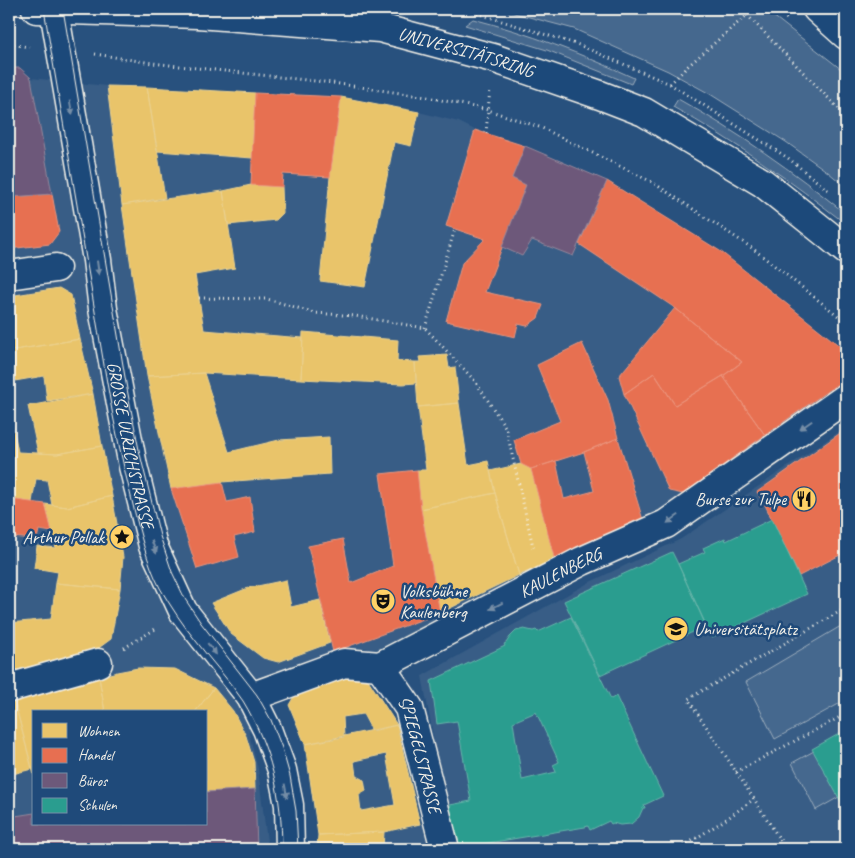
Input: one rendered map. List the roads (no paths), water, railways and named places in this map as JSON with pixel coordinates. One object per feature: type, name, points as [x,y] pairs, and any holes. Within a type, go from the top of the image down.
[{"type":"street","name":"GROSSE ULRICHSTRASSE","points":[[45,9],[62,54],[97,260],[103,309],[133,466],[153,546],[183,611],[250,697],[267,729],[282,770],[289,805],[290,849]]},
{"type":"street","name":"UNIVERSITÄTSRING","points":[[45,9],[198,14],[380,28],[493,58],[644,112],[763,183],[846,250]]},
{"type":"street","points":[[817,9],[846,35]]},
{"type":"street","points":[[9,275],[56,268]]},
{"type":"street","name":"KAULENBERG","points":[[380,666],[582,561],[666,524],[846,398]]},
{"type":"street","points":[[9,688],[98,663]]},
{"type":"street","points":[[250,697],[344,663],[380,666]]},
{"type":"street","name":"SPIEGELSTRASSE","points":[[380,666],[409,708],[445,849]]},
{"type":"tram line","points":[[44,9],[110,398],[122,460],[141,537],[151,568],[164,595],[186,629],[232,686],[253,718],[268,754],[273,772],[280,810],[282,849]]},
{"type":"tram line","points":[[63,9],[127,389],[139,450],[160,536],[172,572],[185,599],[201,623],[257,695],[271,720],[290,776],[296,811],[298,849]]},
{"type":"place","name":"Burse zur Tulpe","points":[[804,499]]},
{"type":"place","name":"Arthur Pollak","points":[[122,537]]},
{"type":"place","name":"Volksbühne Kaulenberg","points":[[383,601]]},
{"type":"place","name":"Universitätsplatz","points":[[676,629]]}]
